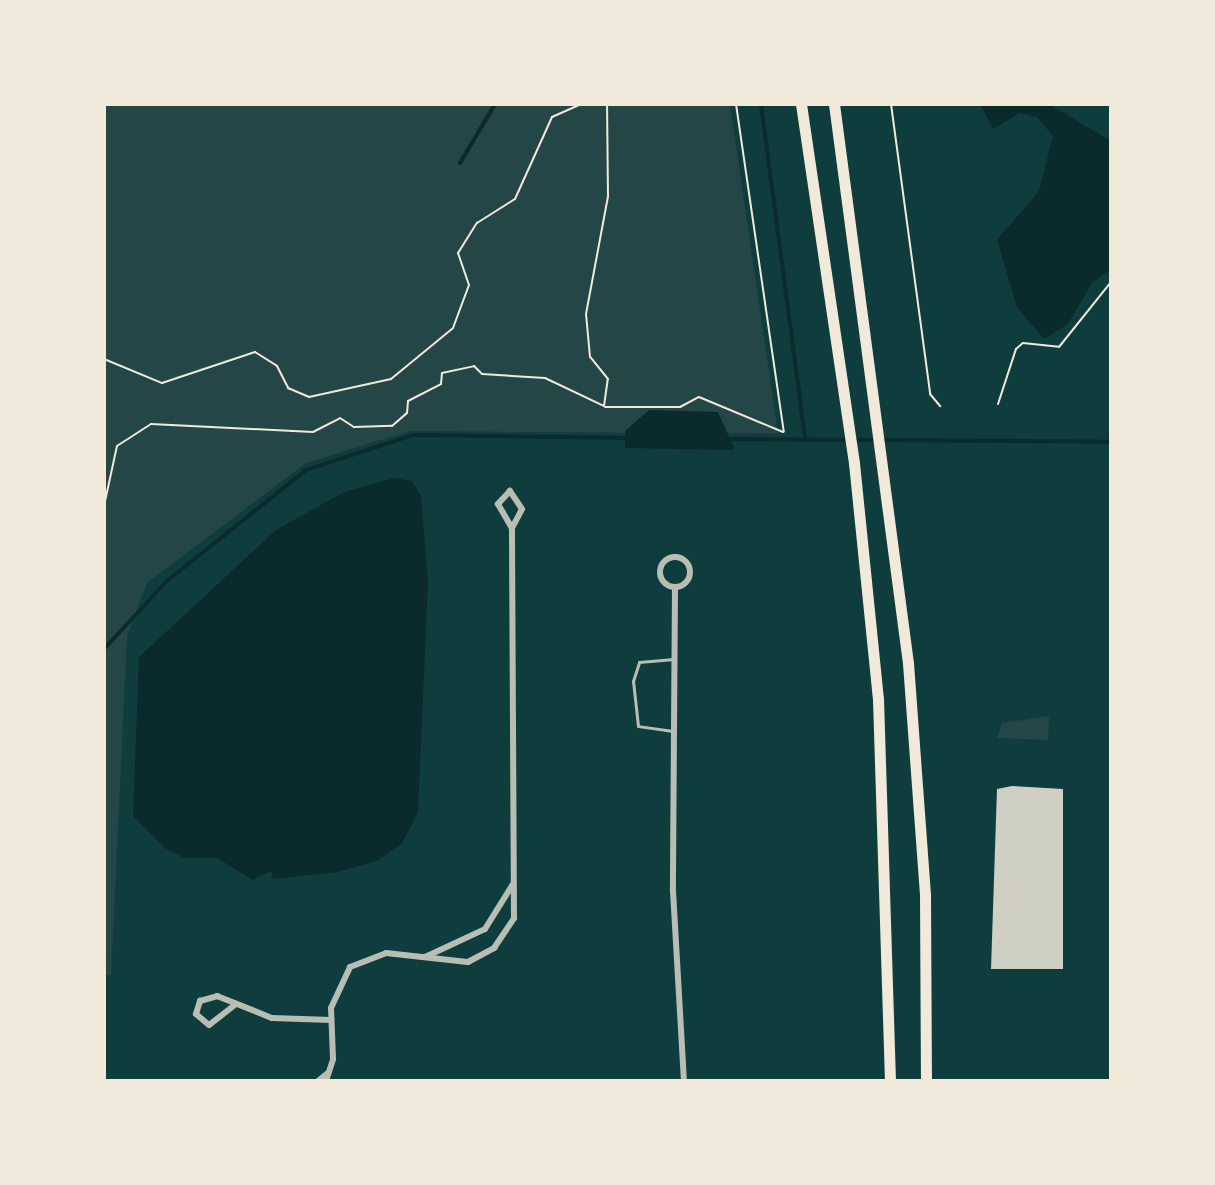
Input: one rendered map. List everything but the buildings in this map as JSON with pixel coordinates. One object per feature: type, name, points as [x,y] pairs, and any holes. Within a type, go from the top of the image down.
[{"type":"highway","points":[[801,104],[854,463],[878,699],[890,1081]]},
{"type":"highway","points":[[834,104],[882,463],[914,741],[926,1081]]},
{"type":"street","points":[[326,1081],[331,1070],[334,995],[350,967],[386,953],[456,964],[494,948],[514,918],[512,528],[498,504],[510,491],[522,509],[522,521],[512,528]]},
{"type":"street","points":[[675,587],[660,571],[675,557],[690,571],[675,587],[673,731],[684,1081]]},
{"type":"street","points":[[425,958],[485,929],[513,884]]},
{"type":"street","points":[[236,1004],[209,1025],[196,1014],[211,996],[236,1004],[286,1021],[331,1020]]},
{"type":"street","points":[[318,1081],[331,1070]]},
{"type":"lane","points":[[673,731],[638,726],[633,681],[639,662],[674,659]]},
{"type":"path","points":[[104,359],[162,383],[255,352],[277,366],[288,388],[309,397],[391,379],[453,328],[469,285],[458,253],[477,223],[515,199],[552,117],[581,104]]},
{"type":"path","points":[[604,406],[608,379],[590,357],[586,314],[608,196],[607,104]]},
{"type":"path","points":[[104,506],[117,446],[151,424],[313,432],[340,418],[354,427],[392,426],[407,413],[408,401],[441,384],[442,373],[474,366],[482,374],[545,378],[604,406],[680,407],[699,397],[784,432],[736,104]]},
{"type":"path","points":[[891,104],[930,394],[940,406]]},
{"type":"path","points":[[104,123],[104,158]]},
{"type":"path","points":[[998,404],[1016,349],[1059,347],[1111,282]]},
{"type":"shaded area","points":[[104,104],[730,104],[778,434],[410,431],[306,463],[147,583],[127,635],[111,975],[104,975]]},
{"type":"shaded area","points":[[980,104],[1049,104],[1111,141],[1111,269],[1092,283],[1068,324],[1044,339],[1017,307],[997,240],[1039,191],[1053,136],[1037,117],[1020,113],[993,129]]},
{"type":"shaded area","points":[[649,410],[718,412],[735,450],[625,448],[625,431]]},
{"type":"shaded area","points":[[394,478],[412,481],[421,496],[428,582],[418,813],[402,843],[379,860],[338,872],[273,879],[271,871],[253,880],[217,858],[184,858],[165,848],[133,816],[139,657],[276,530],[344,492]]},
{"type":"shaded area","points":[[1049,716],[1048,740],[997,738],[1002,723]]},
{"type":"waterway","points":[[460,163],[495,104]]},
{"type":"waterway","points":[[761,104],[805,440]]},
{"type":"waterway","points":[[104,649],[167,581],[306,470],[413,435],[629,438]]},
{"type":"waterway","points":[[729,439],[1111,442]]}]
